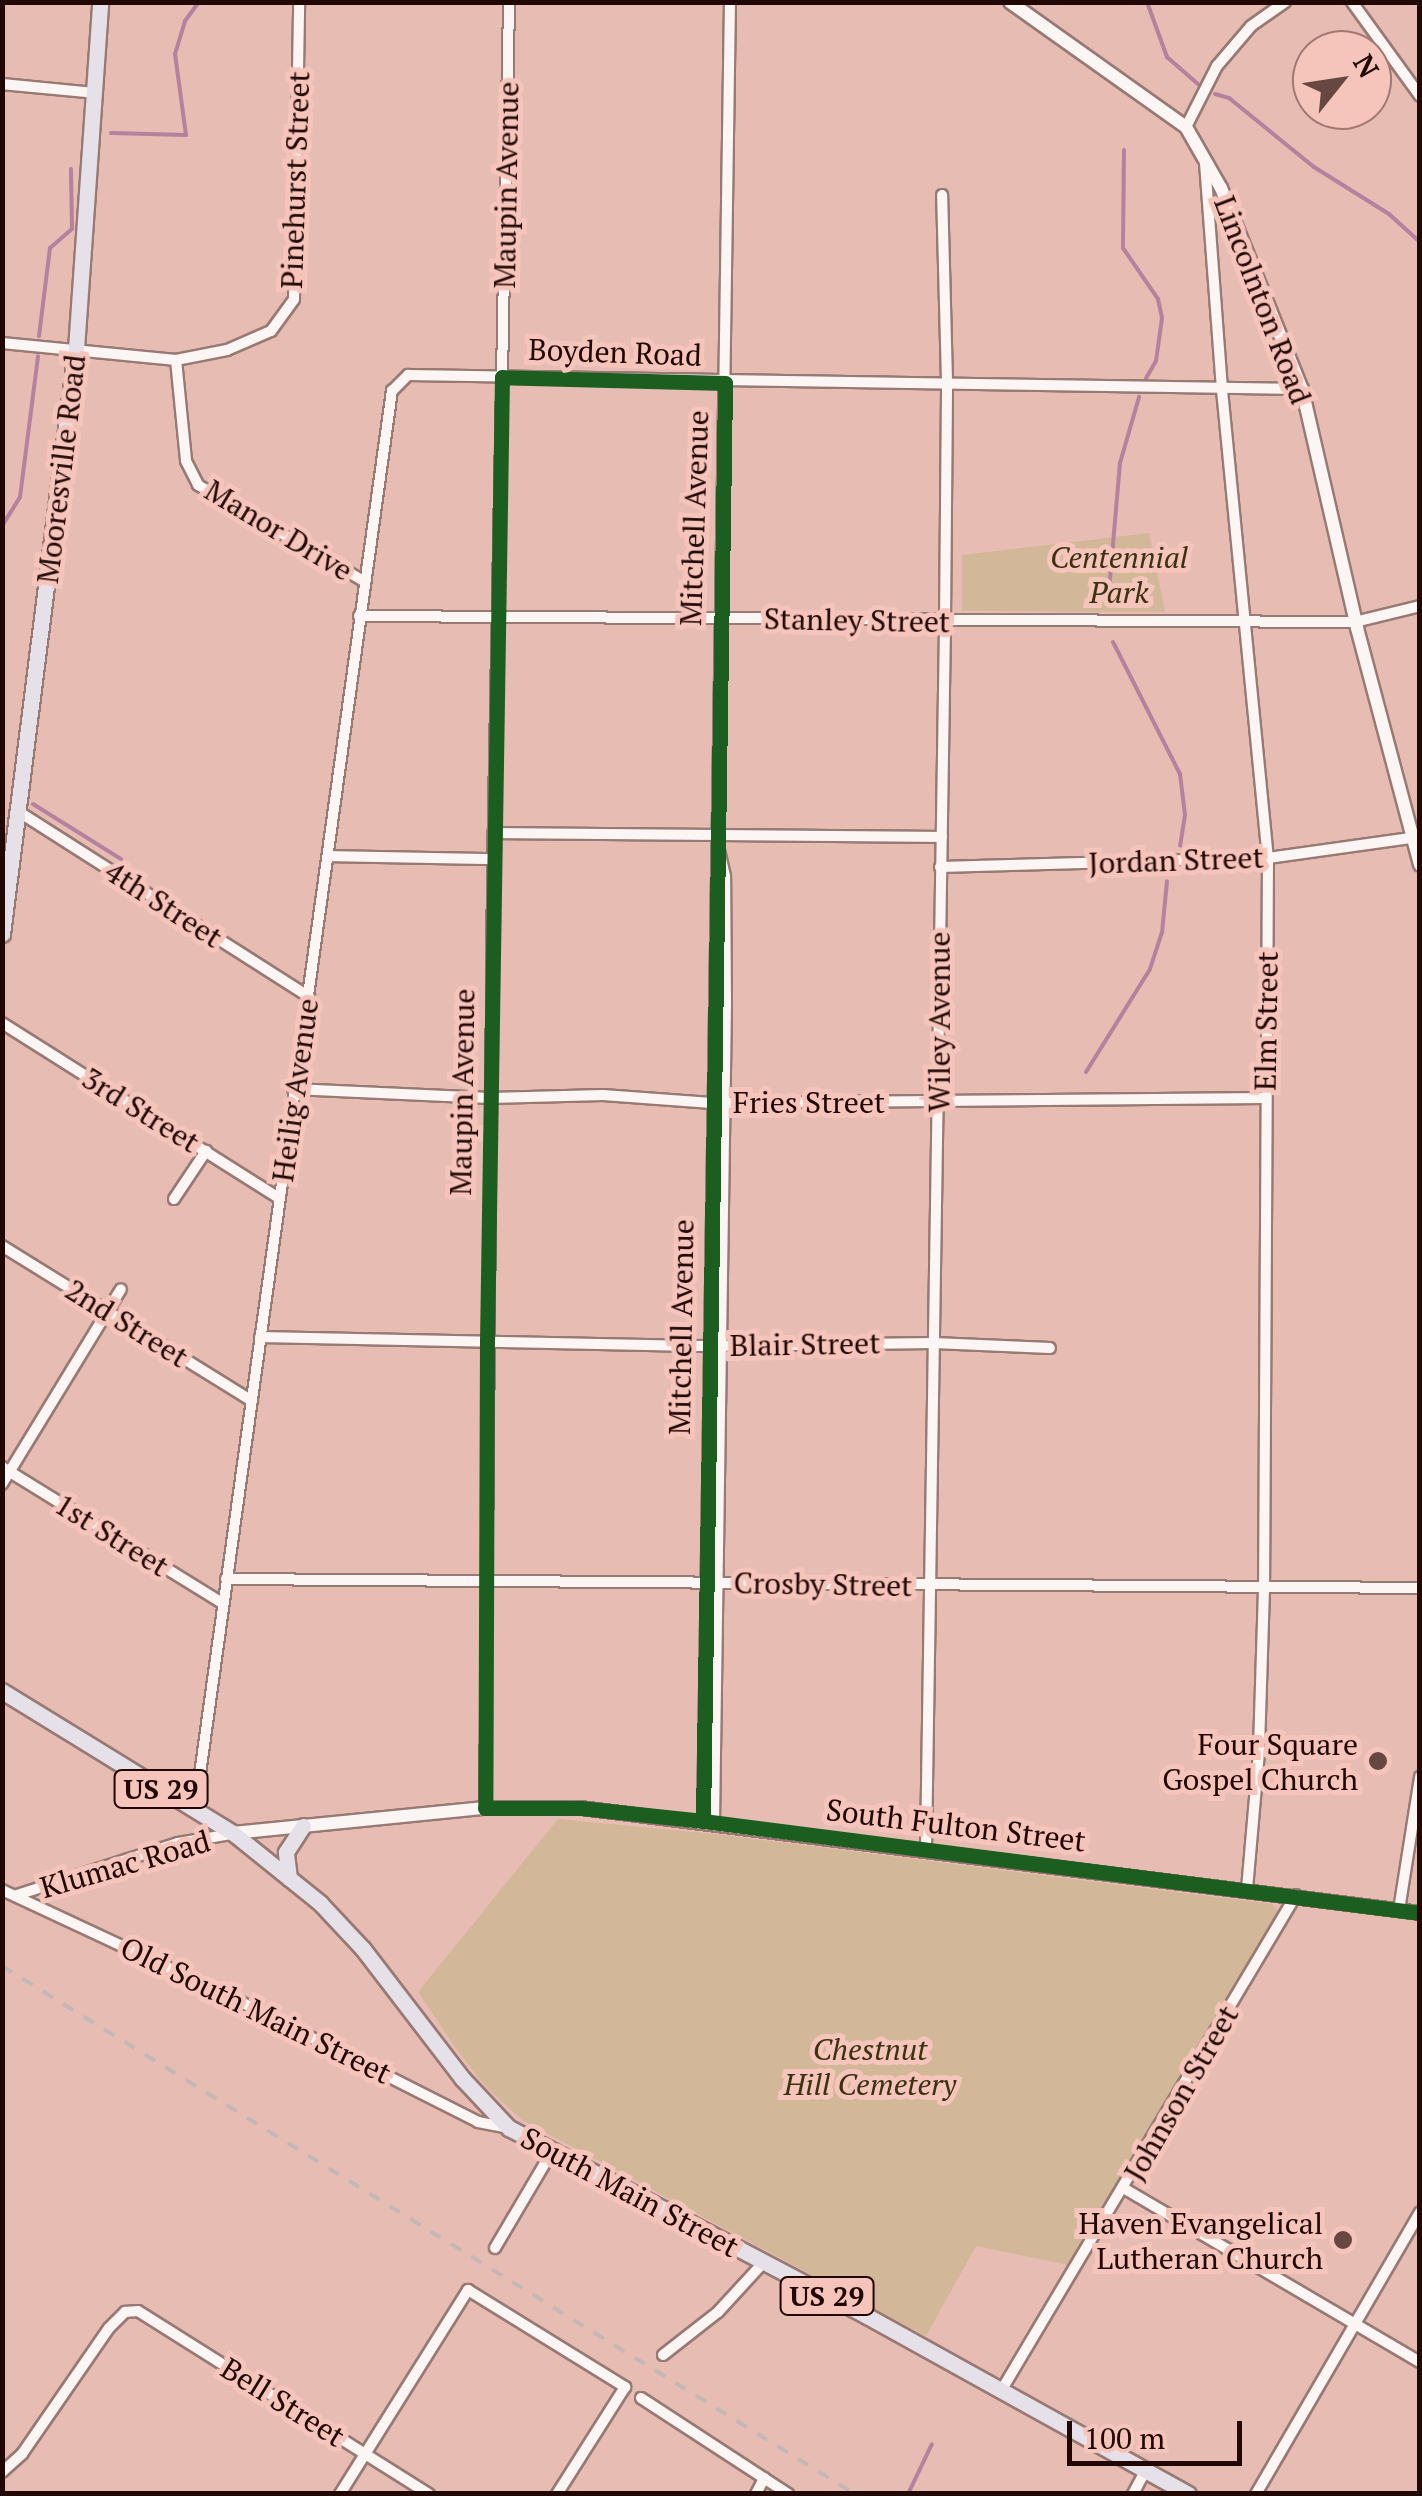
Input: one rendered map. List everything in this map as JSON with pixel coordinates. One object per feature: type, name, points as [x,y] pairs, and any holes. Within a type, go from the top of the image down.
[{"type":"main road","name":"Mooresville Road","points":[[2,934],[76,349],[100,2]]},
{"type":"main road","name":"South Main Street","points":[[2,1691],[233,1834],[289,1878],[363,1948],[462,2078],[509,2128],[1188,2494]]},
{"type":"main road","points":[[289,1878],[286,1852],[302,1826]]},
{"type":"street","name":"Pinehurst Street","points":[[2,343],[176,360],[227,350],[271,331],[294,299],[299,2]]},
{"type":"street","name":"Maupin Avenue","points":[[485,1808],[492,859],[509,2]]},
{"type":"street","name":"Mitchell Avenue","points":[[708,1822],[718,1582],[712,1102],[730,2]]},
{"type":"street","name":"Lincolnton Road","points":[[1010,2],[1186,127],[1204,156],[1302,389],[1356,622],[1410,838],[1420,864]]},
{"type":"street","points":[[1186,127],[1217,66],[1251,26],[1285,2]]},
{"type":"street","points":[[1352,2],[1420,96]]},
{"type":"street","points":[[2,84],[95,94]]},
{"type":"street","name":"Elm Street","points":[[1204,156],[1222,390],[1268,858],[1264,1590],[1259,1752],[1247,1888]]},
{"type":"street","name":"Wiley Avenue","points":[[926,1850],[933,1585],[948,381],[942,196]]},
{"type":"street","name":"Manor Drive","points":[[176,360],[186,461],[198,485],[365,582]]},
{"type":"street","name":"Boyden Road","points":[[408,375],[725,383],[948,381],[1302,389]]},
{"type":"street","name":"Heilig Avenue","points":[[195,1810],[392,392],[408,375]]},
{"type":"street","name":"Stanley Street","points":[[359,616],[499,620],[1356,622],[1420,606]]},
{"type":"street","name":"4th Street","points":[[19,812],[309,996]]},
{"type":"street","points":[[493,834],[942,837]]},
{"type":"street","name":"Mitchell Avenue","points":[[708,1822],[705,1582],[726,1102],[725,876],[716,834]]},
{"type":"street","name":"Jordan Street","points":[[940,868],[1268,858],[1410,838]]},
{"type":"street","points":[[330,856],[492,859]]},
{"type":"street","name":"3rd Street","points":[[2,1023],[280,1198]]},
{"type":"street","name":"Fries Street","points":[[293,1090],[712,1102],[1265,1098]]},
{"type":"street","points":[[174,1199],[206,1151]]},
{"type":"street","name":"2nd Street","points":[[2,1246],[252,1401]]},
{"type":"street","points":[[2,1484],[6,1469],[121,1290]]},
{"type":"street","name":"Blair Street","points":[[260,1337],[715,1345],[934,1343],[1050,1348]]},
{"type":"street","name":"1st Street","points":[[6,1469],[222,1603]]},
{"type":"street","name":"Crosby Street","points":[[226,1579],[1264,1590],[1420,1588]]},
{"type":"street","points":[[1398,1910],[1420,1777]]},
{"type":"street","name":"South Fulton Street","points":[[233,1834],[485,1808],[581,1808],[1247,1888],[1420,1914]]},
{"type":"street","name":"Klumac Road","points":[[17,1896],[178,1843],[233,1834]]},
{"type":"street","name":"Old South Main Street","points":[[2,1890],[478,2122],[509,2128]]},
{"type":"street","name":"Johnson Street","points":[[1001,2392],[1125,2189],[1296,1895]]},
{"type":"street","points":[[495,2248],[552,2153]]},
{"type":"street","points":[[1125,2189],[1420,2362]]},
{"type":"street","points":[[1256,2494],[1420,2212]]},
{"type":"street","points":[[664,2354],[718,2312],[763,2262]]},
{"type":"street","points":[[340,2494],[468,2290],[626,2387],[557,2494]]},
{"type":"street","name":"Bell Street","points":[[2,2472],[22,2454],[109,2328],[124,2312],[138,2311],[429,2494]]},
{"type":"street","points":[[641,2398],[788,2494]]},
{"type":"street","points":[[1133,2494],[1145,2471]]},
{"type":"street","points":[[756,2494],[764,2478]]},
{"type":"green space","name":"Centennial Park","points":[[1149,533],[1165,612],[962,611],[962,555]]},
{"type":"green space","name":"Chestnut Hill Cemetery","points":[[558,1819],[714,1834],[1272,1904],[1279,1912],[1069,2265],[976,2246],[926,2336],[522,2120],[485,2086],[455,2047],[418,1992]]},
{"type":"waterway","points":[[111,133],[186,135],[175,54],[185,21],[199,2]]},
{"type":"waterway","points":[[1147,2],[1167,57],[1198,84]]},
{"type":"waterway","points":[[1215,94],[1229,98],[1314,167],[1389,214],[1420,242]]},
{"type":"waterway","points":[[1124,150],[1123,248],[1158,299],[1162,318],[1156,361],[1146,378]]},
{"type":"waterway","points":[[39,336],[50,248],[72,229],[71,169]]},
{"type":"waterway","points":[[2,526],[20,497],[38,356]]},
{"type":"waterway","points":[[1109,591],[1120,463],[1139,397]]},
{"type":"waterway","points":[[1113,642],[1180,774],[1185,815],[1180,846]]},
{"type":"waterway","points":[[33,804],[121,859]]},
{"type":"waterway","points":[[1086,1072],[1150,969],[1162,933],[1167,881]]},
{"type":"waterway","points":[[908,2494],[932,2444]]},
{"type":"railway","points":[[2,1966],[855,2494]]},
{"type":"cycle path","points":[[703,1821],[725,383],[502,377],[487,1340],[485,1808],[581,1808],[703,1821],[1420,1913]]},
{"type":"place","name":"Four Square Gospel Church","points":[[1378,1761]]},
{"type":"place","name":"Haven Evangelical Lutheran Church","points":[[1343,2240]]}]
